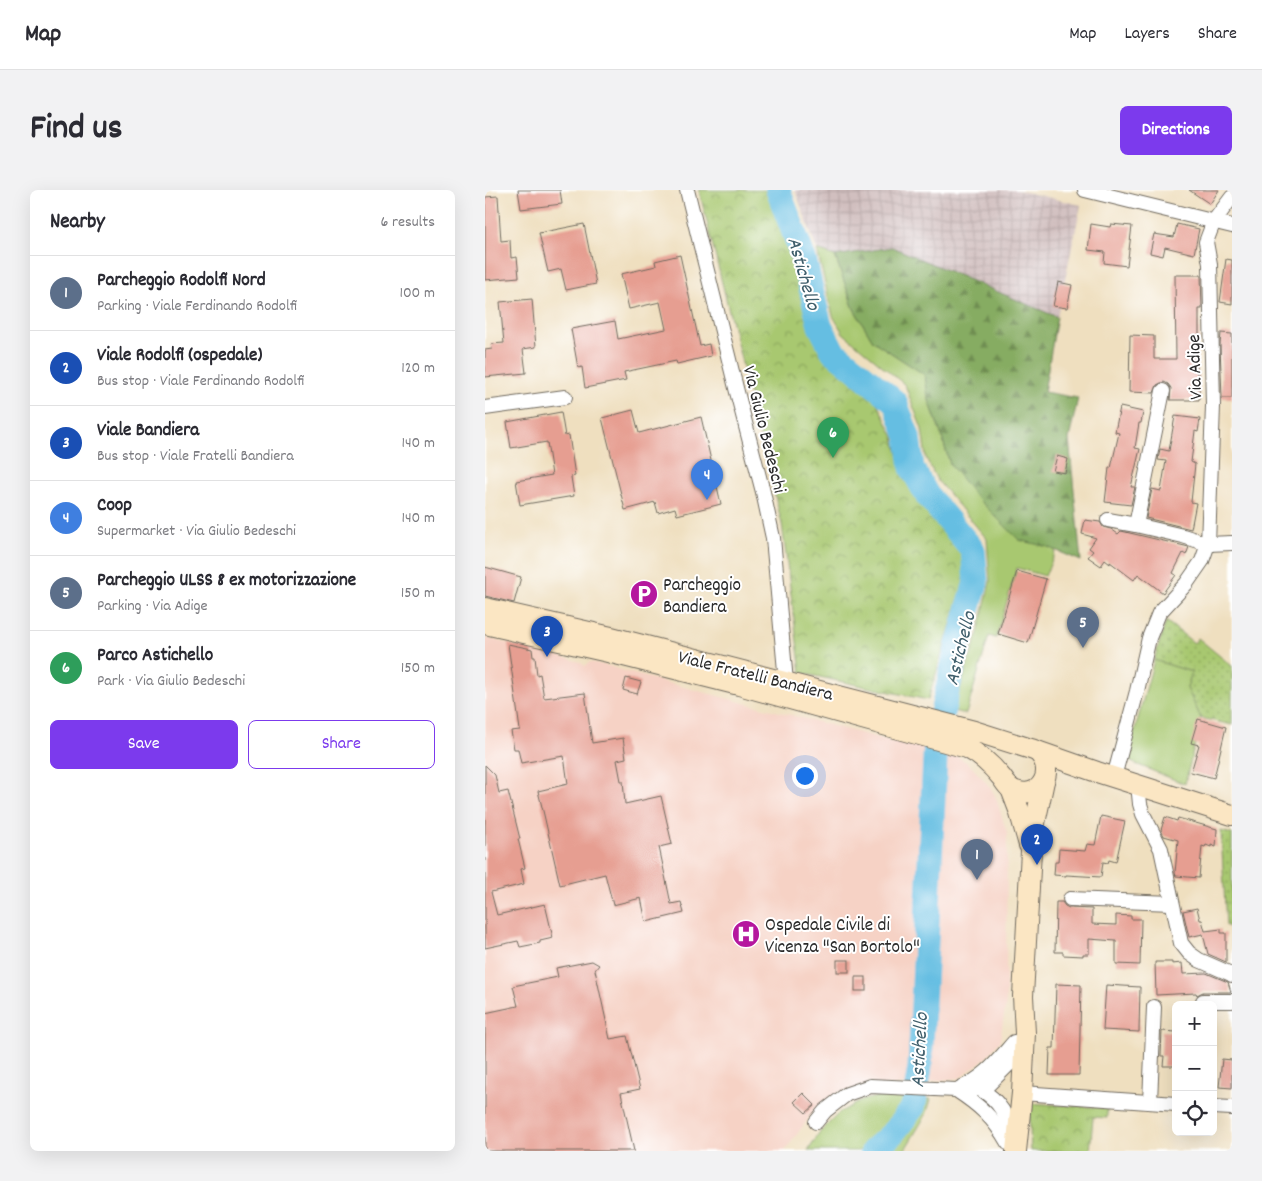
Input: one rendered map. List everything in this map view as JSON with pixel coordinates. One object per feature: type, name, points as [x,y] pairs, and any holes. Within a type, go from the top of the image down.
[{"type":"main road","name":"Viale Fratelli Bandiera","points":[[485,608],[611,637],[786,682],[919,725]]},
{"type":"main road","name":"Viale Fratelli Bandiera","points":[[485,624],[953,734],[1031,749],[1232,815]]},
{"type":"main road","name":"Viale Fratelli Bandiera","points":[[953,734],[967,748],[980,756],[1017,792],[1035,790],[1045,778],[1106,774]]},
{"type":"main road","points":[[1013,1147],[1022,1093],[1017,1045],[1017,1017],[1023,996],[1031,851],[1047,768],[1042,756],[1031,749],[1018,748],[1005,757],[1001,772],[1019,810],[1031,851]]},
{"type":"main road","points":[[1013,1147],[1009,1119],[1017,1045]]},
{"type":"street","name":"Via Giulio Bedeschi","points":[[687,190],[773,538],[786,682]]},
{"type":"street","points":[[1094,191],[1232,226]]},
{"type":"street","name":"Via Adige","points":[[1106,774],[1137,691],[1149,638],[1159,613],[1186,584],[1201,561],[1208,544],[1213,406],[1209,264],[1206,242],[1214,222],[1232,197]]},
{"type":"street","name":"Via Adige","points":[[1136,525],[1163,391]]},
{"type":"street","points":[[485,408],[565,396]]},
{"type":"street","points":[[1108,520],[1183,536],[1208,544],[1232,543]]},
{"type":"street","points":[[1138,784],[1143,814],[1161,848],[1181,943],[1189,953],[1199,960],[1232,975]]},
{"type":"street","points":[[1070,899],[1172,903]]},
{"type":"street","points":[[1217,1001],[1232,1001]]},
{"type":"street","points":[[1150,1102],[1155,1007]]},
{"type":"street","points":[[816,1122],[825,1111],[847,1094],[870,1086],[956,1090],[979,1089],[988,1085],[1017,1045]]},
{"type":"street","points":[[956,1090],[967,1086],[984,1075],[1017,1045]]},
{"type":"street","points":[[979,1089],[1000,1106],[1009,1119]]},
{"type":"street","points":[[956,1090],[979,1106],[1013,1147]]},
{"type":"street","points":[[1022,1093],[1172,1104]]},
{"type":"street","points":[[1217,1107],[1232,1108]]},
{"type":"shaded area","points":[[795,190],[1017,190],[1081,205],[1057,317],[892,247],[835,256],[817,250]]},
{"type":"shaded area","name":"Ospedale Civile di Vicenza \"San Bortolo\"","points":[[485,638],[534,649],[580,662],[585,666],[590,662],[609,666],[898,743],[907,740],[949,752],[968,763],[993,792],[1007,833],[1006,1002],[1000,1041],[987,1057],[960,1078],[839,1092],[810,1116],[785,1151],[485,1151]]},
{"type":"green space","points":[[699,190],[776,190],[778,212],[822,351],[873,395],[894,437],[904,479],[959,541],[968,561],[965,578],[928,700],[801,673],[782,524]]},
{"type":"green space","points":[[892,247],[1057,317],[1044,392],[1078,398],[1069,439],[1081,561],[1048,547],[1019,540],[977,498],[950,464],[928,397],[925,375],[873,341],[854,309],[835,256]]},
{"type":"green space","points":[[817,250],[835,256],[854,309],[873,341],[925,375],[928,397],[950,464],[1048,547],[1056,551],[1045,576],[1017,568],[996,638],[989,636],[966,714],[953,711],[978,633],[990,582],[987,539],[937,480],[926,458],[922,429],[905,385],[843,333],[833,316]]},
{"type":"green space","points":[[1166,621],[1194,643],[1198,638],[1232,666],[1232,725],[1201,718],[1187,688],[1192,672],[1154,660]]},
{"type":"green space","points":[[1154,660],[1192,672],[1187,688],[1201,718],[1185,784],[1131,762],[1128,755]]},
{"type":"green space","points":[[1221,831],[1232,834],[1232,927],[1226,926]]},
{"type":"green space","points":[[885,1095],[931,1099],[926,1115],[904,1151],[808,1151],[821,1131],[840,1112],[863,1100]]},
{"type":"green space","points":[[1029,1103],[1107,1108],[1107,1118],[1093,1117],[1090,1151],[1031,1151]]},
{"type":"building","points":[[518,190],[560,190],[562,204],[521,209]]},
{"type":"building","points":[[1189,190],[1219,190],[1210,204]]},
{"type":"building","points":[[498,196],[501,241],[510,240],[511,258],[517,257],[519,277],[485,280],[485,197]]},
{"type":"building","points":[[584,224],[596,284],[566,290],[561,269],[548,272],[539,233]]},
{"type":"building","points":[[1091,224],[1110,227],[1111,224],[1132,226],[1127,266],[1104,263],[1105,252],[1088,250]]},
{"type":"building","points":[[1177,224],[1199,229],[1194,254],[1165,247],[1163,256],[1150,253],[1154,234],[1174,237]]},
{"type":"building","points":[[680,255],[700,346],[709,344],[711,356],[677,364],[676,361],[624,372],[626,380],[585,388],[582,367],[578,368],[571,329],[615,321],[618,339],[666,329],[660,302],[629,309],[621,274],[656,266],[655,261]]},
{"type":"building","points":[[1226,259],[1232,260],[1232,304],[1220,302]]},
{"type":"building","points":[[1175,275],[1201,275],[1202,309],[1199,309],[1199,341],[1197,341],[1199,400],[1170,400],[1171,388],[1164,382],[1157,385],[1154,393],[1129,392],[1130,335],[1154,336],[1154,359],[1176,359]]},
{"type":"building","points":[[1058,282],[1072,285],[1067,308],[1053,306]]},
{"type":"building","points":[[532,299],[536,347],[523,349],[526,373],[485,377],[485,350],[492,349],[491,344],[504,343],[500,302]]},
{"type":"building","points":[[1221,333],[1232,334],[1232,398],[1222,398]]},
{"type":"building","points":[[1120,407],[1143,412],[1141,423],[1139,423],[1135,448],[1140,449],[1131,487],[1135,487],[1131,505],[1105,502],[1109,468],[1111,468],[1119,433],[1115,432]]},
{"type":"building","points":[[633,410],[639,433],[701,417],[721,504],[677,515],[675,508],[658,513],[655,502],[625,510],[602,418]]},
{"type":"building","points":[[561,412],[565,436],[569,435],[575,476],[571,477],[574,496],[520,505],[516,481],[552,475],[547,442],[511,448],[507,422]]},
{"type":"building","points":[[1175,416],[1200,419],[1198,432],[1195,431],[1191,462],[1195,464],[1191,502],[1196,503],[1191,529],[1146,518],[1152,489],[1161,491],[1166,461],[1158,460],[1160,449],[1169,451]]},
{"type":"building","points":[[1057,456],[1068,459],[1065,473],[1053,471]]},
{"type":"building","points":[[1085,520],[1100,522],[1103,527],[1111,529],[1118,534],[1121,531],[1189,547],[1186,555],[1183,553],[1173,573],[1176,575],[1163,593],[1138,574],[1134,580],[1110,562],[1110,564],[1105,560],[1101,566],[1088,557],[1093,551],[1089,548],[1096,538],[1082,534]]},
{"type":"building","points":[[485,567],[521,577],[514,603],[485,596]]},
{"type":"building","points":[[1017,571],[1046,579],[1028,643],[998,634]]},
{"type":"building","points":[[508,644],[532,649],[537,675],[540,674],[544,698],[585,693],[592,743],[623,738],[626,758],[617,760],[621,781],[623,781],[625,804],[661,796],[672,844],[659,847],[671,904],[681,902],[684,913],[646,922],[641,898],[613,905],[605,874],[560,885],[538,791],[568,784],[564,756],[521,763],[518,749],[514,749],[511,731],[520,730]]},
{"type":"building","points":[[626,678],[641,682],[637,694],[623,690]]},
{"type":"building","points":[[1198,719],[1226,727],[1214,778],[1191,772],[1199,745],[1191,743]]},
{"type":"building","points":[[485,765],[495,775],[499,793],[508,791],[525,868],[521,869],[524,884],[491,892],[497,915],[545,904],[553,938],[540,941],[540,943],[520,947],[518,941],[485,948]]},
{"type":"building","points":[[1101,816],[1125,821],[1116,862],[1109,860],[1108,863],[1103,862],[1101,877],[1054,875],[1059,849],[1085,851],[1087,844],[1095,845]]},
{"type":"building","points":[[1165,817],[1177,821],[1178,818],[1217,829],[1216,847],[1211,845],[1211,847],[1202,846],[1199,878],[1176,876],[1178,840],[1164,836],[1161,830]]},
{"type":"building","points":[[1056,902],[1062,902],[1069,908],[1092,909],[1092,924],[1116,925],[1116,915],[1131,916],[1131,919],[1141,919],[1140,965],[1116,964],[1116,941],[1089,939],[1089,954],[1083,954],[1083,956],[1063,955],[1063,952],[1055,952]]},
{"type":"building","points":[[1197,908],[1205,931],[1221,929],[1221,933],[1226,933],[1226,962],[1208,954],[1203,934],[1189,937],[1183,911]]},
{"type":"building","points":[[837,960],[849,960],[849,972],[837,972]]},
{"type":"building","points":[[592,961],[599,965],[595,970],[610,1039],[627,1036],[640,1089],[621,1093],[634,1151],[485,1151],[485,1013],[518,1006],[513,986],[558,977],[556,968]]},
{"type":"building","points":[[1155,962],[1182,963],[1183,974],[1206,973],[1228,982],[1231,992],[1203,992],[1197,995],[1196,993],[1156,995]]},
{"type":"building","points":[[855,977],[866,977],[866,991],[855,991]]},
{"type":"building","points":[[1056,984],[1081,985],[1079,1075],[1049,1075],[1050,1048],[1054,1048]]},
{"type":"building","points":[[1106,985],[1140,987],[1139,1032],[1103,1030]]},
{"type":"building","points":[[1162,1031],[1172,1032],[1172,1066],[1163,1066],[1164,1056],[1161,1056]]},
{"type":"building","points":[[1222,1059],[1232,1060],[1232,1088],[1219,1087]]},
{"type":"building","points":[[803,1093],[815,1105],[806,1113],[794,1102]]},
{"type":"waterway","name":"Astichello","points":[[778,190],[804,259],[820,326],[833,351],[895,402],[908,437],[912,468],[927,495],[973,550],[976,582],[958,645],[936,738],[920,1067],[915,1098],[913,1107],[893,1133],[873,1151]]},
{"type":"place","name":"Parco Astichello","points":[[833,458]]},
{"type":"place","name":"Coop","points":[[707,500]]},
{"type":"place","name":"Parcheggio Bandiera","points":[[644,594]]},
{"type":"place","name":"Parcheggio ULSS 8 ex motorizzazione","points":[[1083,648]]},
{"type":"place","name":"Viale Bandiera","points":[[547,657]]},
{"type":"place","name":"Viale Rodolfi (ospedale)","points":[[1037,865]]},
{"type":"place","name":"Parcheggio Rodolfi Nord","points":[[977,880]]},
{"type":"place","name":"Ospedale Civile di Vicenza \"San Bortolo\"","points":[[746,934]]}]
